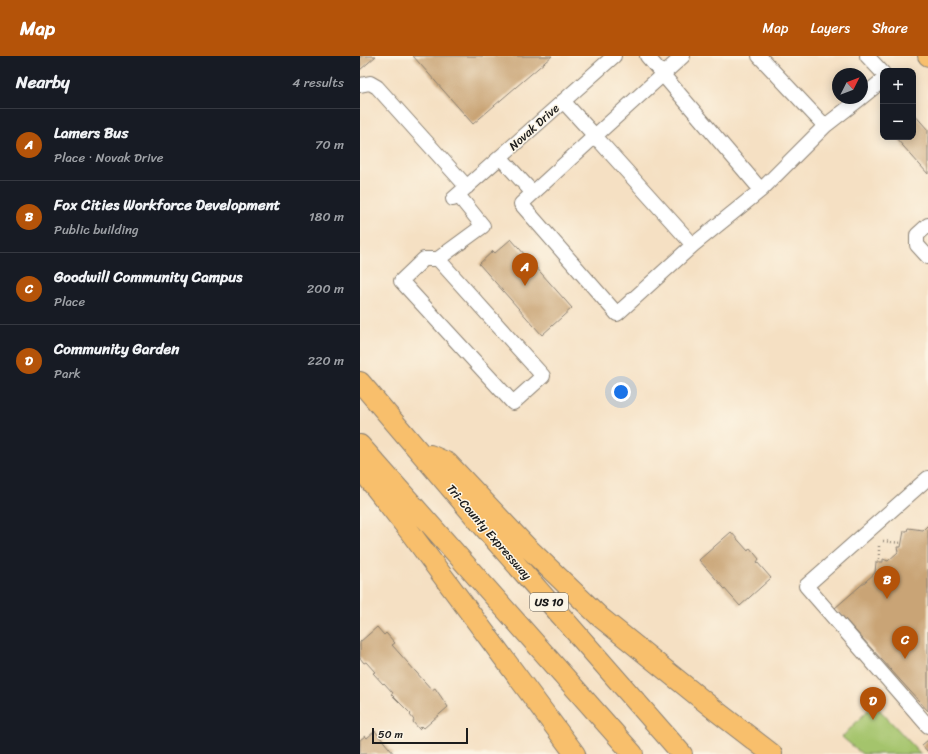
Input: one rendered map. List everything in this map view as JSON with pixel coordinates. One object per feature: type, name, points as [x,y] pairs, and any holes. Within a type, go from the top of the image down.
[{"type":"highway","name":"Tri-County Expressway","points":[[360,382],[493,538],[682,754]]},
{"type":"highway","points":[[360,445],[633,754]]},
{"type":"highway","points":[[418,449],[448,463],[527,547],[600,617],[772,754]]},
{"type":"highway","points":[[360,468],[410,532],[575,754]]},
{"type":"street","name":"Novak Drive","points":[[460,193],[614,56]]},
{"type":"street","points":[[647,56],[761,190]]},
{"type":"street","points":[[683,56],[521,204],[617,314],[693,245],[761,190],[825,126],[852,104]]},
{"type":"street","points":[[759,56],[825,126]]},
{"type":"street","points":[[867,56],[880,70]]},
{"type":"street","points":[[868,92],[880,82]]},
{"type":"street","points":[[360,85],[370,83],[377,87],[460,193],[483,226],[438,259],[424,259],[401,281],[513,403],[543,376],[438,259]]},
{"type":"street","points":[[563,101],[693,245]]},
{"type":"street","points":[[500,157],[533,192]]},
{"type":"street","points":[[928,225],[917,235],[917,245],[928,257]]},
{"type":"street","points":[[928,478],[806,586],[928,726]]},
{"type":"path","points":[[884,541],[901,543]]},
{"type":"path","points":[[879,546],[880,562]]},
{"type":"green space","points":[[874,704],[921,754],[862,754],[842,737]]},
{"type":"building","points":[[360,56],[376,56],[360,70]]},
{"type":"building","points":[[413,56],[552,56],[473,124]]},
{"type":"building","points":[[916,116],[928,130],[928,174],[898,140],[916,140]]},
{"type":"building","points":[[511,239],[572,308],[542,335],[479,264],[493,251],[495,253]]},
{"type":"building","points":[[928,525],[928,711],[835,608],[875,573],[876,562],[883,562],[883,559],[888,561],[898,552],[897,547],[901,547],[904,531],[907,531],[908,528],[923,530]]},
{"type":"building","points":[[731,532],[748,551],[750,548],[759,559],[757,562],[771,578],[740,606],[699,560]]},
{"type":"building","points":[[377,627],[384,635],[386,633],[395,643],[392,645],[432,690],[435,688],[448,707],[424,728],[422,726],[419,729],[413,722],[414,720],[410,715],[411,714],[391,694],[393,693],[373,673],[375,672],[366,662],[364,663],[360,658],[360,642]]},
{"type":"building","points":[[375,731],[394,754],[360,754],[360,740],[365,736],[367,738]]},
{"type":"building","points":[[928,740],[928,752],[922,745]]},
{"type":"place","name":"Lamers Bus","points":[[525,286]]},
{"type":"place","name":"Fox Cities Workforce Development","points":[[887,599]]},
{"type":"place","name":"Goodwill Community Campus","points":[[905,659]]},
{"type":"place","name":"Community Garden","points":[[873,720]]}]
